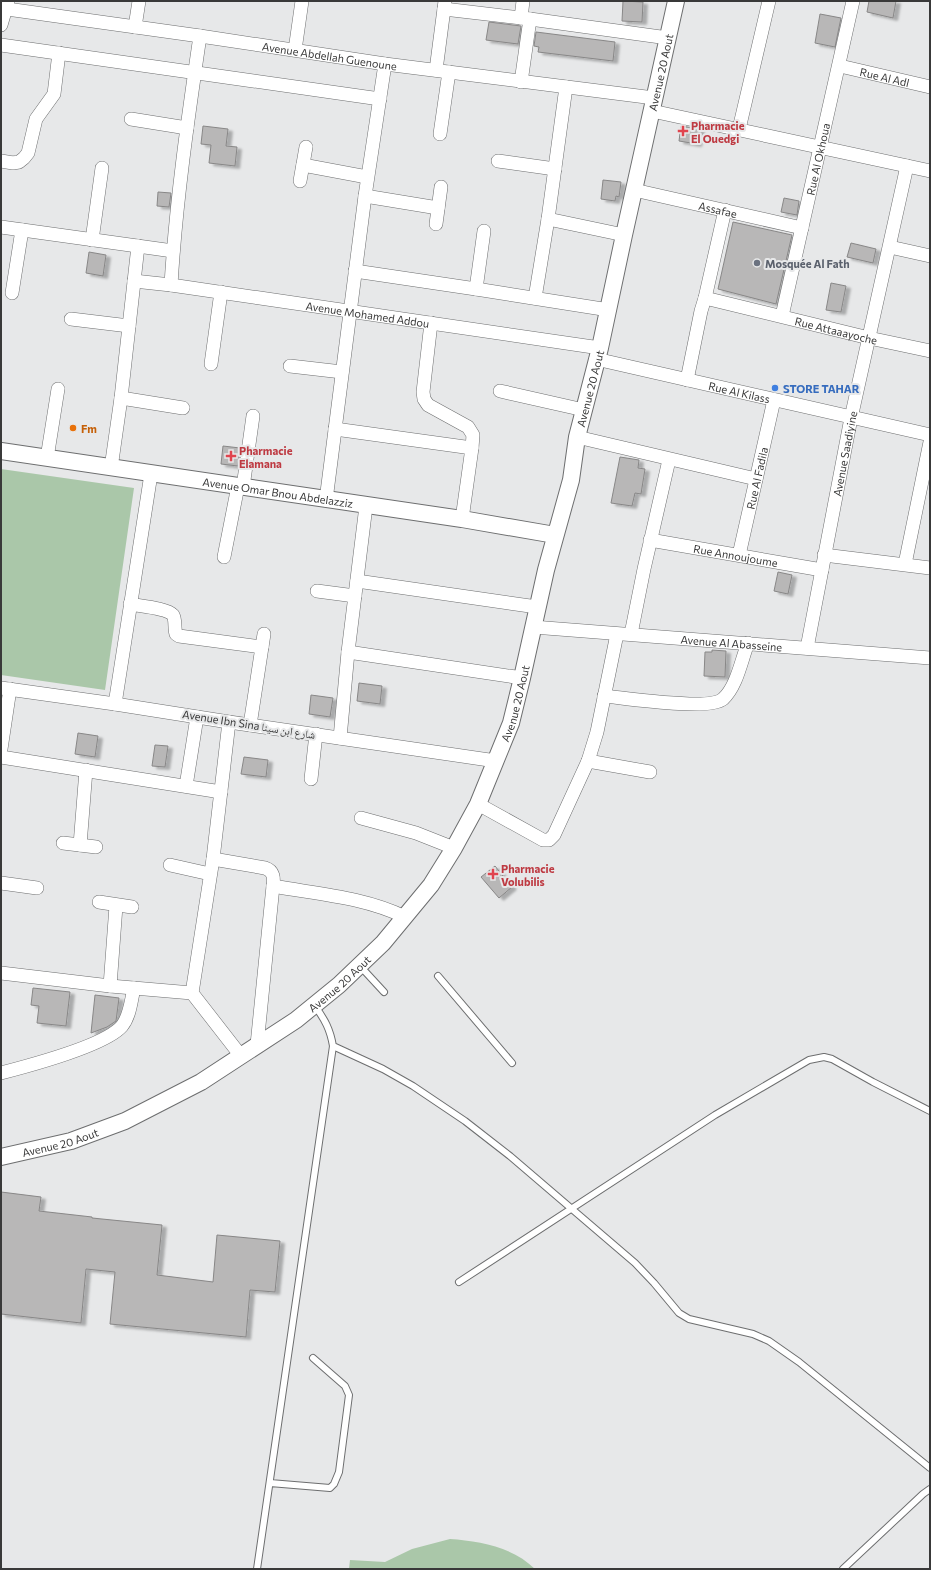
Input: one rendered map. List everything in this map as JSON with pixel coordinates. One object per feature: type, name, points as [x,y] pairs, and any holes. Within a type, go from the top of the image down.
[{"type":"street","points":[[135,27],[139,1]]},
{"type":"street","points":[[295,50],[302,1]]},
{"type":"street","points":[[521,82],[526,19],[523,1]]},
{"type":"street","name":"Avenue 20 Aout","points":[[1,1157],[71,1141],[126,1121],[201,1082],[296,1020],[315,1006],[360,966],[383,943],[430,885],[454,848],[478,804],[511,723],[537,607],[555,535],[571,480],[577,437],[608,310],[676,1]]},
{"type":"street","points":[[739,129],[769,1]]},
{"type":"street","name":"Rue Al Okhoua","points":[[782,316],[840,66],[853,1]]},
{"type":"street","points":[[1,25],[7,5]]},
{"type":"street","name":"Avenue Abdellah Guenoune","points":[[7,5],[135,27],[385,64],[566,87],[653,104],[739,129],[930,171]]},
{"type":"street","points":[[440,134],[444,5],[526,19],[668,38]]},
{"type":"street","points":[[171,285],[173,251],[187,128],[200,36]]},
{"type":"street","points":[[1,45],[380,99]]},
{"type":"street","points":[[1,161],[13,164],[19,162],[28,153],[36,119],[54,94],[59,53]]},
{"type":"street","points":[[326,500],[367,176],[385,64]]},
{"type":"street","name":"Rue Al Adl","points":[[840,66],[930,86]]},
{"type":"street","points":[[535,298],[548,219],[566,87]]},
{"type":"street","points":[[130,119],[187,128]]},
{"type":"street","points":[[300,182],[306,147]]},
{"type":"street","points":[[498,161],[555,169]]},
{"type":"street","points":[[303,165],[367,176]]},
{"type":"street","name":"Avenue Saadiyine","points":[[808,648],[824,555],[851,418],[907,166]]},
{"type":"street","points":[[92,240],[102,168]]},
{"type":"street","points":[[436,224],[441,187]]},
{"type":"street","name":"Assafae","points":[[634,190],[802,228]]},
{"type":"street","points":[[365,196],[438,208]]},
{"type":"street","points":[[687,380],[701,311],[725,210]]},
{"type":"street","points":[[548,219],[624,235]]},
{"type":"street","points":[[1,227],[173,251]]},
{"type":"street","points":[[12,293],[22,230]]},
{"type":"street","points":[[476,289],[484,231]]},
{"type":"street","points":[[111,468],[121,398],[138,246]]},
{"type":"street","points":[[890,247],[930,256]]},
{"type":"street","points":[[355,271],[608,310]]},
{"type":"street","name":"Avenue Mohamed Addou","points":[[134,281],[221,292],[430,323],[598,354]]},
{"type":"street","points":[[212,364],[221,292]]},
{"type":"street","name":"Rue Attaaayoche","points":[[705,298],[869,338],[930,351]]},
{"type":"street","points":[[71,319],[129,326]]},
{"type":"street","points":[[430,323],[423,392],[424,399],[428,405],[468,427],[473,435],[462,519]]},
{"type":"street","name":"Rue Al Kilass","points":[[598,354],[687,380],[930,435]]},
{"type":"street","points":[[290,366],[342,372]]},
{"type":"street","points":[[47,458],[58,389]]},
{"type":"street","points":[[500,391],[584,410]]},
{"type":"street","points":[[121,398],[183,408]]},
{"type":"street","name":"Rue Al Fadila","points":[[739,555],[774,400]]},
{"type":"street","points":[[224,557],[240,487],[253,416]]},
{"type":"street","points":[[335,429],[472,448]]},
{"type":"street","points":[[577,437],[756,480]]},
{"type":"street","points":[[905,564],[930,442]]},
{"type":"street","name":"Avenue Omar Bnou Abdelazziz","points":[[1,451],[462,519],[555,535]]},
{"type":"street","points":[[631,634],[650,540],[669,460]]},
{"type":"street","points":[[115,704],[151,474]]},
{"type":"street","points":[[340,738],[348,652],[366,506]]},
{"type":"street","name":"Rue Annoujoume","points":[[650,540],[822,570]]},
{"type":"street","points":[[824,555],[930,568]]},
{"type":"street","points":[[357,581],[537,607]]},
{"type":"street","points":[[317,591],[355,596]]},
{"type":"street","points":[[130,604],[158,609],[170,613],[174,618],[176,634],[179,636],[263,641],[250,725]]},
{"type":"street","name":"Avenue Al Abasseine","points":[[533,627],[930,658]]},
{"type":"street","points":[[478,804],[543,840],[549,840],[554,835],[571,801],[588,761],[597,732],[617,634]]},
{"type":"street","points":[[604,696],[685,704],[714,703],[721,701],[733,683],[748,643]]},
{"type":"street","points":[[348,652],[522,678]]},
{"type":"street","points":[[1,749],[5,688]]},
{"type":"street","name":"Avenue Ibn Sina شارع ابن سينا","points":[[5,688],[496,761]]},
{"type":"street","points":[[186,786],[197,717]]},
{"type":"street","points":[[229,722],[213,859],[192,993],[241,1056]]},
{"type":"street","points":[[311,780],[316,734]]},
{"type":"street","points":[[1,757],[221,792]]},
{"type":"street","points":[[588,761],[650,772]]},
{"type":"street","points":[[80,845],[86,770]]},
{"type":"street","points":[[361,818],[416,833],[454,848]]},
{"type":"street","points":[[63,843],[96,847]]},
{"type":"street","points":[[213,859],[253,865],[268,869],[272,873],[273,886],[257,1045]]},
{"type":"street","points":[[170,865],[210,874]]},
{"type":"street","points":[[1,883],[37,888]]},
{"type":"street","points":[[273,886],[362,902],[388,909],[405,917]]},
{"type":"street","points":[[99,902],[116,906],[132,907]]},
{"type":"street","points":[[110,986],[116,906]]},
{"type":"street","points":[[1,972],[110,986],[192,993]]},
{"type":"street","points":[[1,1072],[71,1052],[90,1045],[114,1033],[122,1027],[127,1018],[134,988]]},
{"type":"lane","points":[[360,966],[384,992]]},
{"type":"lane","points":[[438,976],[512,1063]]},
{"type":"lane","points":[[258,1569],[333,1046],[327,1023],[315,1006]]},
{"type":"lane","points":[[333,1046],[383,1069],[413,1086],[438,1102],[510,1156],[635,1263],[654,1282],[679,1313],[689,1319],[753,1334],[769,1341],[799,1362],[930,1468]]},
{"type":"lane","points":[[459,1282],[716,1115],[802,1063],[824,1057],[838,1062],[873,1082],[929,1109]]},
{"type":"lane","points":[[270,1483],[330,1488],[334,1484],[340,1472],[349,1395],[346,1386],[313,1358]]},
{"type":"lane","points":[[843,1569],[930,1489]]},
{"type":"green space","points":[[1,469],[134,488],[105,690],[1,675]]},
{"type":"green space","points":[[450,1539],[472,1541],[495,1546],[517,1555],[535,1569],[349,1569],[350,1560],[385,1562],[412,1549]]},
{"type":"building","points":[[623,1],[643,2],[642,22],[622,21]]},
{"type":"building","points":[[869,1],[896,1],[893,18],[867,12]]},
{"type":"building","points":[[820,14],[841,18],[835,47],[815,43]]},
{"type":"building","points":[[489,22],[521,26],[518,44],[486,40]]},
{"type":"building","points":[[536,32],[615,42],[613,61],[538,52],[539,47],[534,46]]},
{"type":"building","points":[[203,126],[228,129],[226,146],[237,147],[235,166],[209,163],[211,145],[201,144]]},
{"type":"building","points":[[681,126],[700,129],[697,144],[679,141]]},
{"type":"building","points":[[603,180],[621,182],[619,197],[616,196],[615,201],[601,199]]},
{"type":"building","points":[[158,192],[171,193],[169,207],[157,206]]},
{"type":"building","points":[[784,198],[799,201],[797,215],[781,212]]},
{"type":"building","name":"Mosquée Al Fath","points":[[733,222],[792,235],[776,304],[718,289]]},
{"type":"building","points":[[851,243],[876,249],[873,263],[847,257]]},
{"type":"building","points":[[89,252],[106,255],[103,276],[86,273]]},
{"type":"building","points":[[831,283],[846,286],[841,312],[826,310]]},
{"type":"building","name":"Pharmacie Elamana","points":[[223,446],[240,448],[238,466],[221,464]]},
{"type":"building","points":[[620,457],[639,460],[638,468],[645,469],[641,494],[635,493],[632,506],[611,503]]},
{"type":"building","points":[[778,572],[792,575],[788,594],[774,591]]},
{"type":"building","points":[[712,650],[726,651],[725,677],[704,676],[705,652],[712,652]]},
{"type":"building","points":[[359,683],[382,686],[380,704],[357,701]]},
{"type":"building","points":[[311,695],[333,698],[330,717],[309,714]]},
{"type":"building","points":[[78,733],[98,736],[95,757],[75,754]]},
{"type":"building","points":[[155,745],[168,746],[165,767],[152,766]]},
{"type":"building","points":[[244,757],[268,760],[266,777],[241,774]]},
{"type":"building","points":[[495,866],[512,887],[499,898],[481,877]]},
{"type":"building","points":[[33,988],[70,992],[66,1026],[37,1023],[39,1006],[31,1005]]},
{"type":"building","points":[[95,995],[119,998],[116,1021],[107,1027],[91,1033]]},
{"type":"building","points":[[1,1192],[41,1197],[39,1211],[162,1225],[157,1275],[213,1282],[217,1235],[280,1241],[275,1292],[250,1290],[246,1337],[110,1324],[115,1272],[86,1269],[81,1323],[1,1314]]},
{"type":"place","name":"Pharmacie El Ouedgi","points":[[683,131]]},
{"type":"place","name":"Mosquée Al Fath","points":[[757,263]]},
{"type":"place","name":"STORE TAHAR","points":[[775,388]]},
{"type":"place","name":"Fm","points":[[73,428]]},
{"type":"place","name":"Pharmacie Elamana","points":[[231,456]]},
{"type":"place","name":"Pharmacie Volubilis","points":[[493,874]]}]
